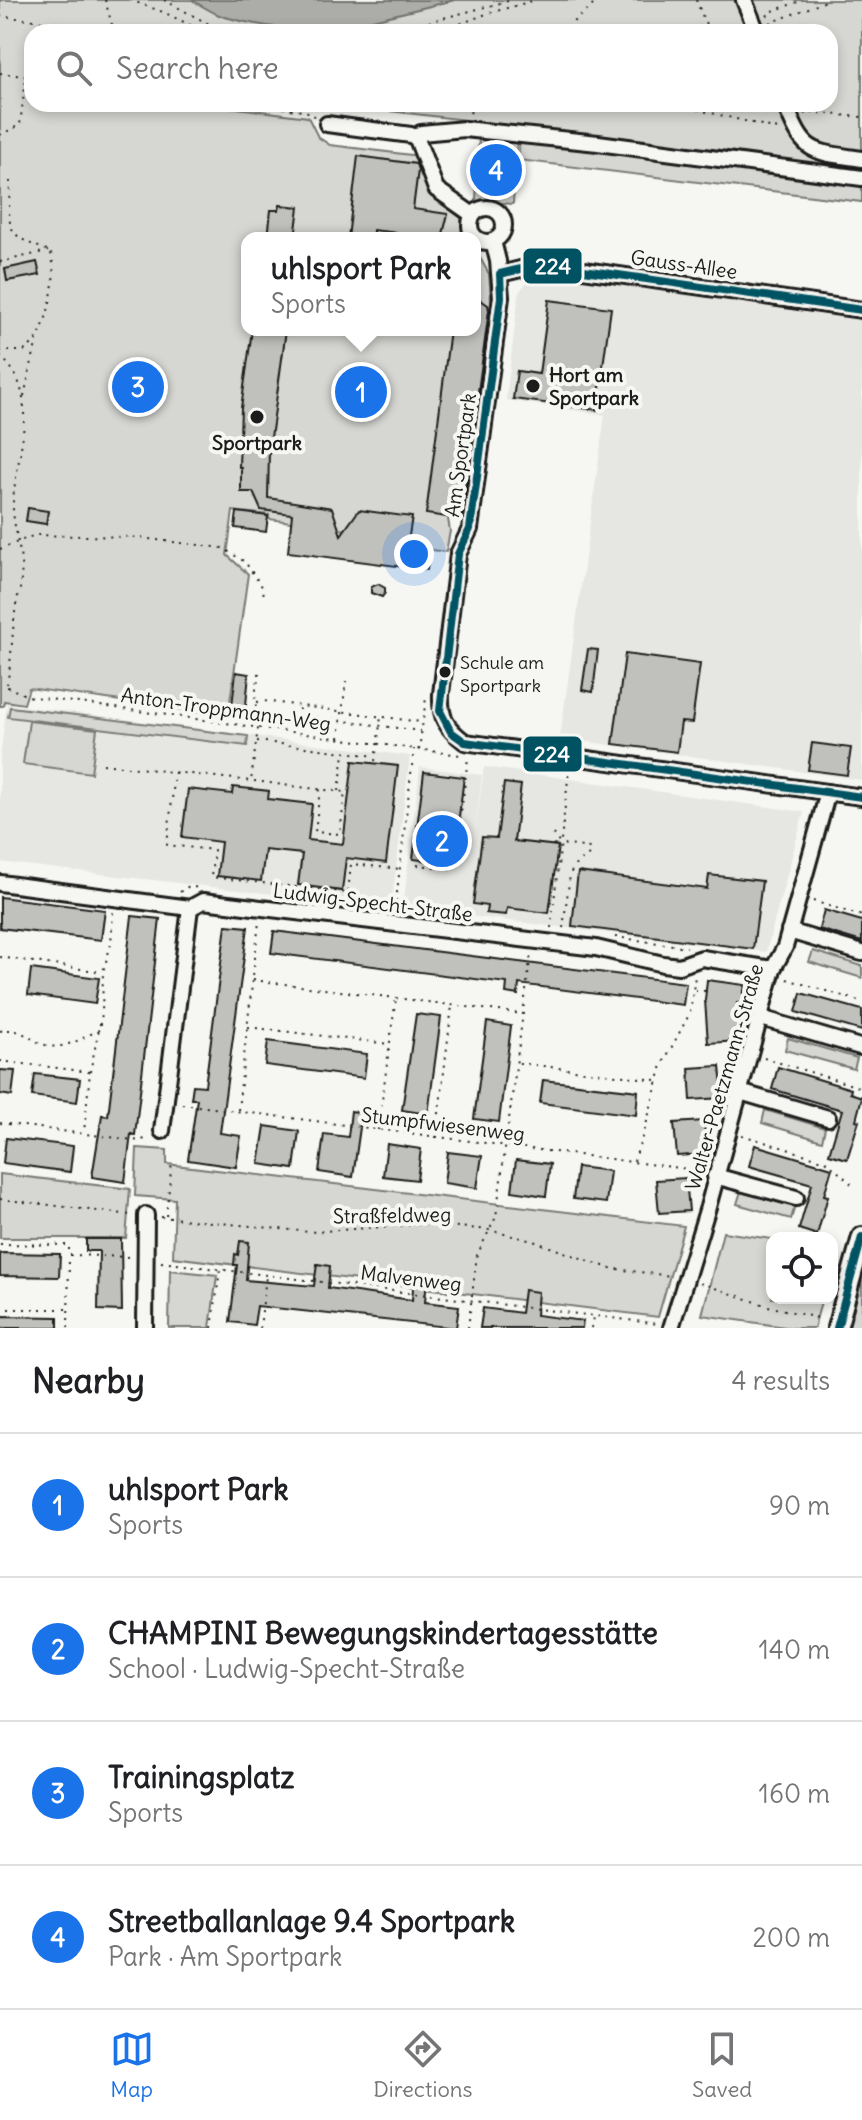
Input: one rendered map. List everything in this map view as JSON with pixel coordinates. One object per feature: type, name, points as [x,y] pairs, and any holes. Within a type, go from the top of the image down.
[{"type":"main road","points":[[830,1323],[862,1237]]},
{"type":"street","points":[[744,0],[753,24]]},
{"type":"street","points":[[788,112],[795,129],[811,149],[862,159]]},
{"type":"street","points":[[327,124],[401,132],[417,139],[421,133],[464,129],[598,143],[862,178]]},
{"type":"street","name":"Am Sportpark","points":[[417,139],[436,189],[473,215]]},
{"type":"street","name":"Am Sportpark","points":[[473,232],[470,223],[473,215],[489,208],[499,212],[504,228],[500,236],[493,241],[481,239]]},
{"type":"street","name":"Am Sportpark","points":[[493,241],[501,297],[470,529],[458,554],[441,694],[440,711],[445,725],[465,742],[862,797]]},
{"type":"street","name":"Gauss-Allee","points":[[500,274],[529,267],[556,266],[862,310]]},
{"type":"street","name":"Walter-Paetzmann-Straße","points":[[672,1327],[772,972],[800,896],[828,792]]},
{"type":"street","name":"Ludwig-Specht-Straße","points":[[0,883],[183,907],[203,901],[596,948],[679,966],[702,958],[772,972]]},
{"type":"street","points":[[162,1131],[183,907]]},
{"type":"street","points":[[789,931],[862,953]]},
{"type":"street","points":[[761,1018],[860,1047]]},
{"type":"street","points":[[740,1092],[828,1118]]},
{"type":"street","points":[[716,1175],[796,1198]]},
{"type":"street","points":[[145,1328],[146,1215]]},
{"type":"path","points":[[105,0],[112,24]]},
{"type":"path","points":[[130,0],[188,24]]},
{"type":"path","points":[[164,0],[210,24]]},
{"type":"path","points":[[420,24],[512,0]]},
{"type":"path","points":[[459,24],[536,0]]},
{"type":"path","points":[[570,24],[599,0]]},
{"type":"path","points":[[696,0],[705,24]]},
{"type":"path","points":[[761,24],[770,12],[803,0]]},
{"type":"path","points":[[772,24],[829,0]]},
{"type":"path","points":[[0,16],[61,24]]},
{"type":"path","points":[[0,73],[24,76]]},
{"type":"path","points":[[0,135],[20,125],[24,92]]},
{"type":"path","points":[[308,112],[327,124]]},
{"type":"path","points":[[713,112],[795,129],[807,112],[862,117]]},
{"type":"path","points":[[10,181],[10,222],[14,235],[21,241],[50,251],[54,260],[53,286],[23,400]]},
{"type":"path","points":[[0,262],[50,251]]},
{"type":"path","points":[[0,353],[24,351],[38,339]]},
{"type":"path","points":[[0,353],[19,381],[24,425],[13,502],[20,540],[21,581],[7,687],[0,689]]},
{"type":"path","points":[[0,549],[35,535],[132,537],[223,548],[245,562],[263,588],[264,598]]},
{"type":"path","points":[[251,781],[258,728],[256,703],[260,669]]},
{"type":"path","points":[[338,739],[346,681]]},
{"type":"path","name":"Anton-Troppmann-Weg","points":[[7,687],[28,696],[443,753]]},
{"type":"path","points":[[256,703],[264,701],[423,722]]},
{"type":"path","points":[[300,706],[299,715],[421,732]]},
{"type":"path","points":[[257,714],[265,715]]},
{"type":"path","points":[[256,741],[376,759],[381,716]]},
{"type":"path","points":[[395,909],[414,749]]},
{"type":"path","points":[[339,791],[345,753]]},
{"type":"path","points":[[417,865],[454,869],[468,757]]},
{"type":"path","points":[[103,764],[175,772],[339,791],[345,792],[340,834],[315,832],[320,789]]},
{"type":"path","points":[[542,927],[551,928],[569,770]]},
{"type":"path","points":[[175,772],[167,845],[214,850],[211,877],[348,893],[351,864],[400,869]]},
{"type":"path","points":[[553,834],[560,844],[590,848]]},
{"type":"path","points":[[563,930],[570,875],[573,867],[589,855]]},
{"type":"path","points":[[183,907],[177,895],[189,886],[204,888]]},
{"type":"path","points":[[800,896],[862,916]]},
{"type":"path","points":[[84,1134],[90,1072],[102,1014],[103,972],[111,944],[114,898]]},
{"type":"path","points":[[238,1111],[259,920]]},
{"type":"path","points":[[608,936],[698,949]]},
{"type":"path","points":[[468,1328],[477,1255],[496,1217],[532,941]]},
{"type":"path","points":[[0,957],[103,972]]},
{"type":"path","points":[[772,972],[862,1002]]},
{"type":"path","points":[[633,1162],[662,1065],[690,1013],[695,976]]},
{"type":"path","points":[[253,980],[523,1014]]},
{"type":"path","points":[[694,990],[706,991]]},
{"type":"path","points":[[378,1130],[396,997]]},
{"type":"path","points":[[436,1138],[452,1005]]},
{"type":"path","points":[[248,1027],[390,1044]]},
{"type":"path","points":[[0,1031],[24,1032],[50,1046],[65,1045],[99,1030]]},
{"type":"path","points":[[751,1054],[862,1088]]},
{"type":"path","points":[[0,1061],[90,1072]]},
{"type":"path","points":[[517,1063],[657,1080]]},
{"type":"path","name":"Stumpfwiesenweg","points":[[166,1102],[716,1175]]},
{"type":"path","points":[[0,1123],[140,1141]]},
{"type":"path","points":[[729,1131],[826,1161],[855,1187]]},
{"type":"path","points":[[166,1217],[172,1161]]},
{"type":"path","name":"Straßfeldweg","points":[[0,1199],[310,1232],[426,1224],[489,1230],[536,1242],[609,1268],[715,1286],[768,1306],[830,1323]]},
{"type":"path","name":"Malvenweg","points":[[0,1244],[69,1245],[69,1255],[146,1260],[672,1327]]},
{"type":"path","points":[[68,1328],[69,1255]]},
{"type":"path","points":[[212,1328],[220,1269]]},
{"type":"path","points":[[260,1328],[266,1275]]},
{"type":"path","points":[[0,1309],[68,1309]]},
{"type":"path","points":[[591,1328],[595,1315]]},
{"type":"shaded area","name":"Sportpark","points":[[0,0],[862,0],[862,171],[679,145],[398,112],[838,112],[838,24],[24,24],[24,112],[268,112],[308,117],[318,137],[330,145],[419,156],[428,191],[461,218],[465,232],[241,232],[241,336],[481,336],[481,260],[489,274],[491,302],[463,521],[448,519],[450,531],[446,552],[396,545],[395,537],[233,511],[227,555],[248,574],[228,716],[29,688],[24,704],[4,701],[0,706]]},
{"type":"shaded area","points":[[192,0],[455,0],[356,24],[256,24],[216,13]]},
{"type":"shaded area","points":[[479,136],[517,140],[513,204],[476,201]]},
{"type":"shaded area","points":[[520,140],[862,183],[862,202],[518,160]]},
{"type":"shaded area","points":[[554,269],[862,316],[862,780],[560,738],[605,415],[506,400],[519,292],[530,279]]},
{"type":"shaded area","points":[[7,704],[410,756],[391,908],[0,862],[0,757]]},
{"type":"shaded area","points":[[10,707],[248,736],[247,746],[8,717]]},
{"type":"shaded area","points":[[29,721],[97,729],[91,773],[23,764]]},
{"type":"shaded area","points":[[420,767],[482,775],[473,851],[484,767],[804,812],[766,952],[403,908]]},
{"type":"shaded area","points":[[813,951],[862,966],[862,978],[809,962]]},
{"type":"shaded area","points":[[788,1038],[857,1058],[854,1069],[785,1050]]},
{"type":"shaded area","points":[[765,1110],[825,1128],[822,1141],[762,1123]]},
{"type":"shaded area","points":[[137,1148],[167,1150],[167,1164],[684,1226],[658,1317],[173,1257],[175,1199],[135,1196]]},
{"type":"shaded area","points":[[0,1174],[130,1189],[126,1238],[0,1238]]},
{"type":"shaded area","points":[[741,1191],[795,1206],[791,1219],[737,1204]]},
{"type":"shaded area","points":[[723,1232],[766,1238],[766,1304],[820,1304],[814,1328],[792,1328],[702,1315]]},
{"type":"shaded area","points":[[170,1270],[217,1275],[210,1328],[169,1328]]},
{"type":"shaded area","points":[[862,1275],[862,1328],[848,1328]]},
{"type":"building","points":[[358,156],[416,164],[413,209],[448,214],[444,232],[349,232]]},
{"type":"building","points":[[280,205],[299,207],[296,232],[269,232],[271,210],[279,210]]},
{"type":"building","points":[[37,262],[40,275],[7,281],[5,269]]},
{"type":"building","points":[[481,300],[489,310],[461,519],[426,514],[449,336],[481,336]]},
{"type":"building","points":[[549,300],[611,308],[597,410],[513,399],[517,371],[539,374]]},
{"type":"building","points":[[251,336],[285,336],[269,452],[268,498],[332,508],[341,535],[359,510],[412,517],[407,548],[429,551],[427,570],[288,552],[292,514],[261,510],[253,492],[241,492],[241,408]]},
{"type":"building","points":[[28,508],[48,511],[46,524],[26,521]]},
{"type":"building","points":[[237,512],[268,516],[266,532],[235,528]]},
{"type":"building","points":[[378,584],[385,588],[382,597],[371,593],[371,587]]},
{"type":"building","points":[[588,649],[598,650],[593,692],[582,690]]},
{"type":"building","points":[[625,654],[700,664],[692,723],[681,722],[677,752],[613,744]]},
{"type":"building","points":[[236,672],[249,674],[245,715],[231,714]]},
{"type":"building","points":[[812,743],[851,748],[847,775],[808,770]]},
{"type":"building","points":[[353,761],[398,766],[386,863],[346,858],[342,891],[298,885],[302,854],[265,850],[261,881],[217,876],[221,842],[182,837],[188,789],[232,794],[233,787],[269,791],[268,799],[312,804],[308,840],[343,844]]},
{"type":"building","points":[[424,772],[464,777],[453,864],[413,859]]},
{"type":"building","points":[[504,783],[521,785],[514,841],[558,846],[549,913],[507,908],[506,915],[486,913],[487,906],[473,904],[482,837],[497,838]]},
{"type":"building","points":[[578,872],[707,889],[709,875],[762,881],[753,949],[572,926]]},
{"type":"building","points":[[0,897],[105,910],[101,940],[0,928]]},
{"type":"building","points":[[824,910],[862,921],[862,942],[819,929]]},
{"type":"building","points":[[132,916],[160,919],[135,1135],[131,1134],[125,1182],[92,1177],[102,1115],[108,1116]]},
{"type":"building","points":[[226,925],[248,927],[220,1133],[241,1136],[236,1167],[188,1160],[197,1099],[191,1099],[193,1085],[205,1086]]},
{"type":"building","points":[[274,931],[686,983],[683,1005],[519,984],[518,995],[506,993],[507,983],[271,953]]},
{"type":"building","points":[[31,969],[99,978],[95,1004],[28,995]]},
{"type":"building","points":[[707,980],[745,985],[742,1003],[737,1003],[740,1041],[708,1043]]},
{"type":"building","points":[[801,993],[862,1010],[862,1031],[796,1012]]},
{"type":"building","points":[[416,1014],[441,1017],[428,1114],[402,1110]]},
{"type":"building","points":[[487,1022],[511,1026],[499,1122],[474,1119]]},
{"type":"building","points":[[268,1041],[367,1054],[364,1078],[265,1065]]},
{"type":"building","points":[[720,1066],[723,1098],[691,1100],[689,1068]]},
{"type":"building","points":[[778,1067],[851,1089],[850,1093],[862,1097],[856,1120],[859,1121],[847,1159],[829,1154],[842,1110],[772,1089]]},
{"type":"building","points":[[0,1070],[15,1071],[12,1096],[0,1094]]},
{"type":"building","points":[[35,1074],[80,1079],[77,1102],[32,1096]]},
{"type":"building","points":[[543,1080],[638,1091],[636,1115],[540,1103]]},
{"type":"building","points":[[351,1111],[362,1113],[353,1177],[319,1172],[324,1134],[348,1137]]},
{"type":"building","points":[[704,1121],[706,1154],[677,1156],[674,1123]]},
{"type":"building","points":[[265,1126],[299,1131],[294,1169],[259,1164]]},
{"type":"building","points":[[6,1138],[73,1146],[70,1172],[3,1163]]},
{"type":"building","points":[[387,1144],[421,1149],[417,1180],[383,1176]]},
{"type":"building","points":[[755,1145],[832,1168],[818,1232],[799,1229],[812,1184],[749,1166]]},
{"type":"building","points":[[448,1152],[482,1156],[477,1188],[444,1183]]},
{"type":"building","points":[[516,1160],[550,1164],[546,1196],[512,1191]]},
{"type":"building","points":[[577,1167],[610,1171],[606,1203],[573,1199]]},
{"type":"building","points":[[686,1178],[689,1211],[659,1213],[656,1180]]},
{"type":"building","points":[[86,1239],[121,1239],[122,1311],[98,1310],[99,1251],[86,1251]]},
{"type":"building","points":[[240,1241],[249,1242],[246,1280],[314,1286],[317,1264],[330,1266],[328,1288],[412,1300],[414,1277],[427,1278],[425,1302],[459,1306],[456,1328],[257,1306],[254,1325],[230,1322],[237,1265],[234,1265],[235,1254],[238,1255]]},
{"type":"building","points":[[0,1253],[60,1254],[59,1277],[0,1276]]},
{"type":"building","points":[[524,1290],[538,1292],[536,1315],[583,1321],[582,1328],[480,1328],[483,1308],[521,1313]]},
{"type":"building","points":[[0,1316],[58,1317],[58,1328],[0,1328]]},
{"type":"transit line","name":"224","points":[[862,310],[556,266],[529,267],[500,274],[501,297],[470,529],[458,554],[440,711],[451,732],[465,742],[862,797]]},
{"type":"transit line","name":"224","points":[[837,1328],[862,1237]]},
{"type":"place","name":"Streetballanlage 9.4 Sportpark","points":[[496,170]]},
{"type":"place","name":"Hort am Sportpark","points":[[533,386]]},
{"type":"place","name":"Trainingsplatz","points":[[138,387]]},
{"type":"place","name":"uhlsport Park","points":[[361,392]]},
{"type":"place","name":"Sportpark","points":[[257,417]]},
{"type":"place","name":"Schule am Sportpark","points":[[445,672]]},
{"type":"place","name":"CHAMPINI Bewegungskindertagesstätte","points":[[442,841]]}]
